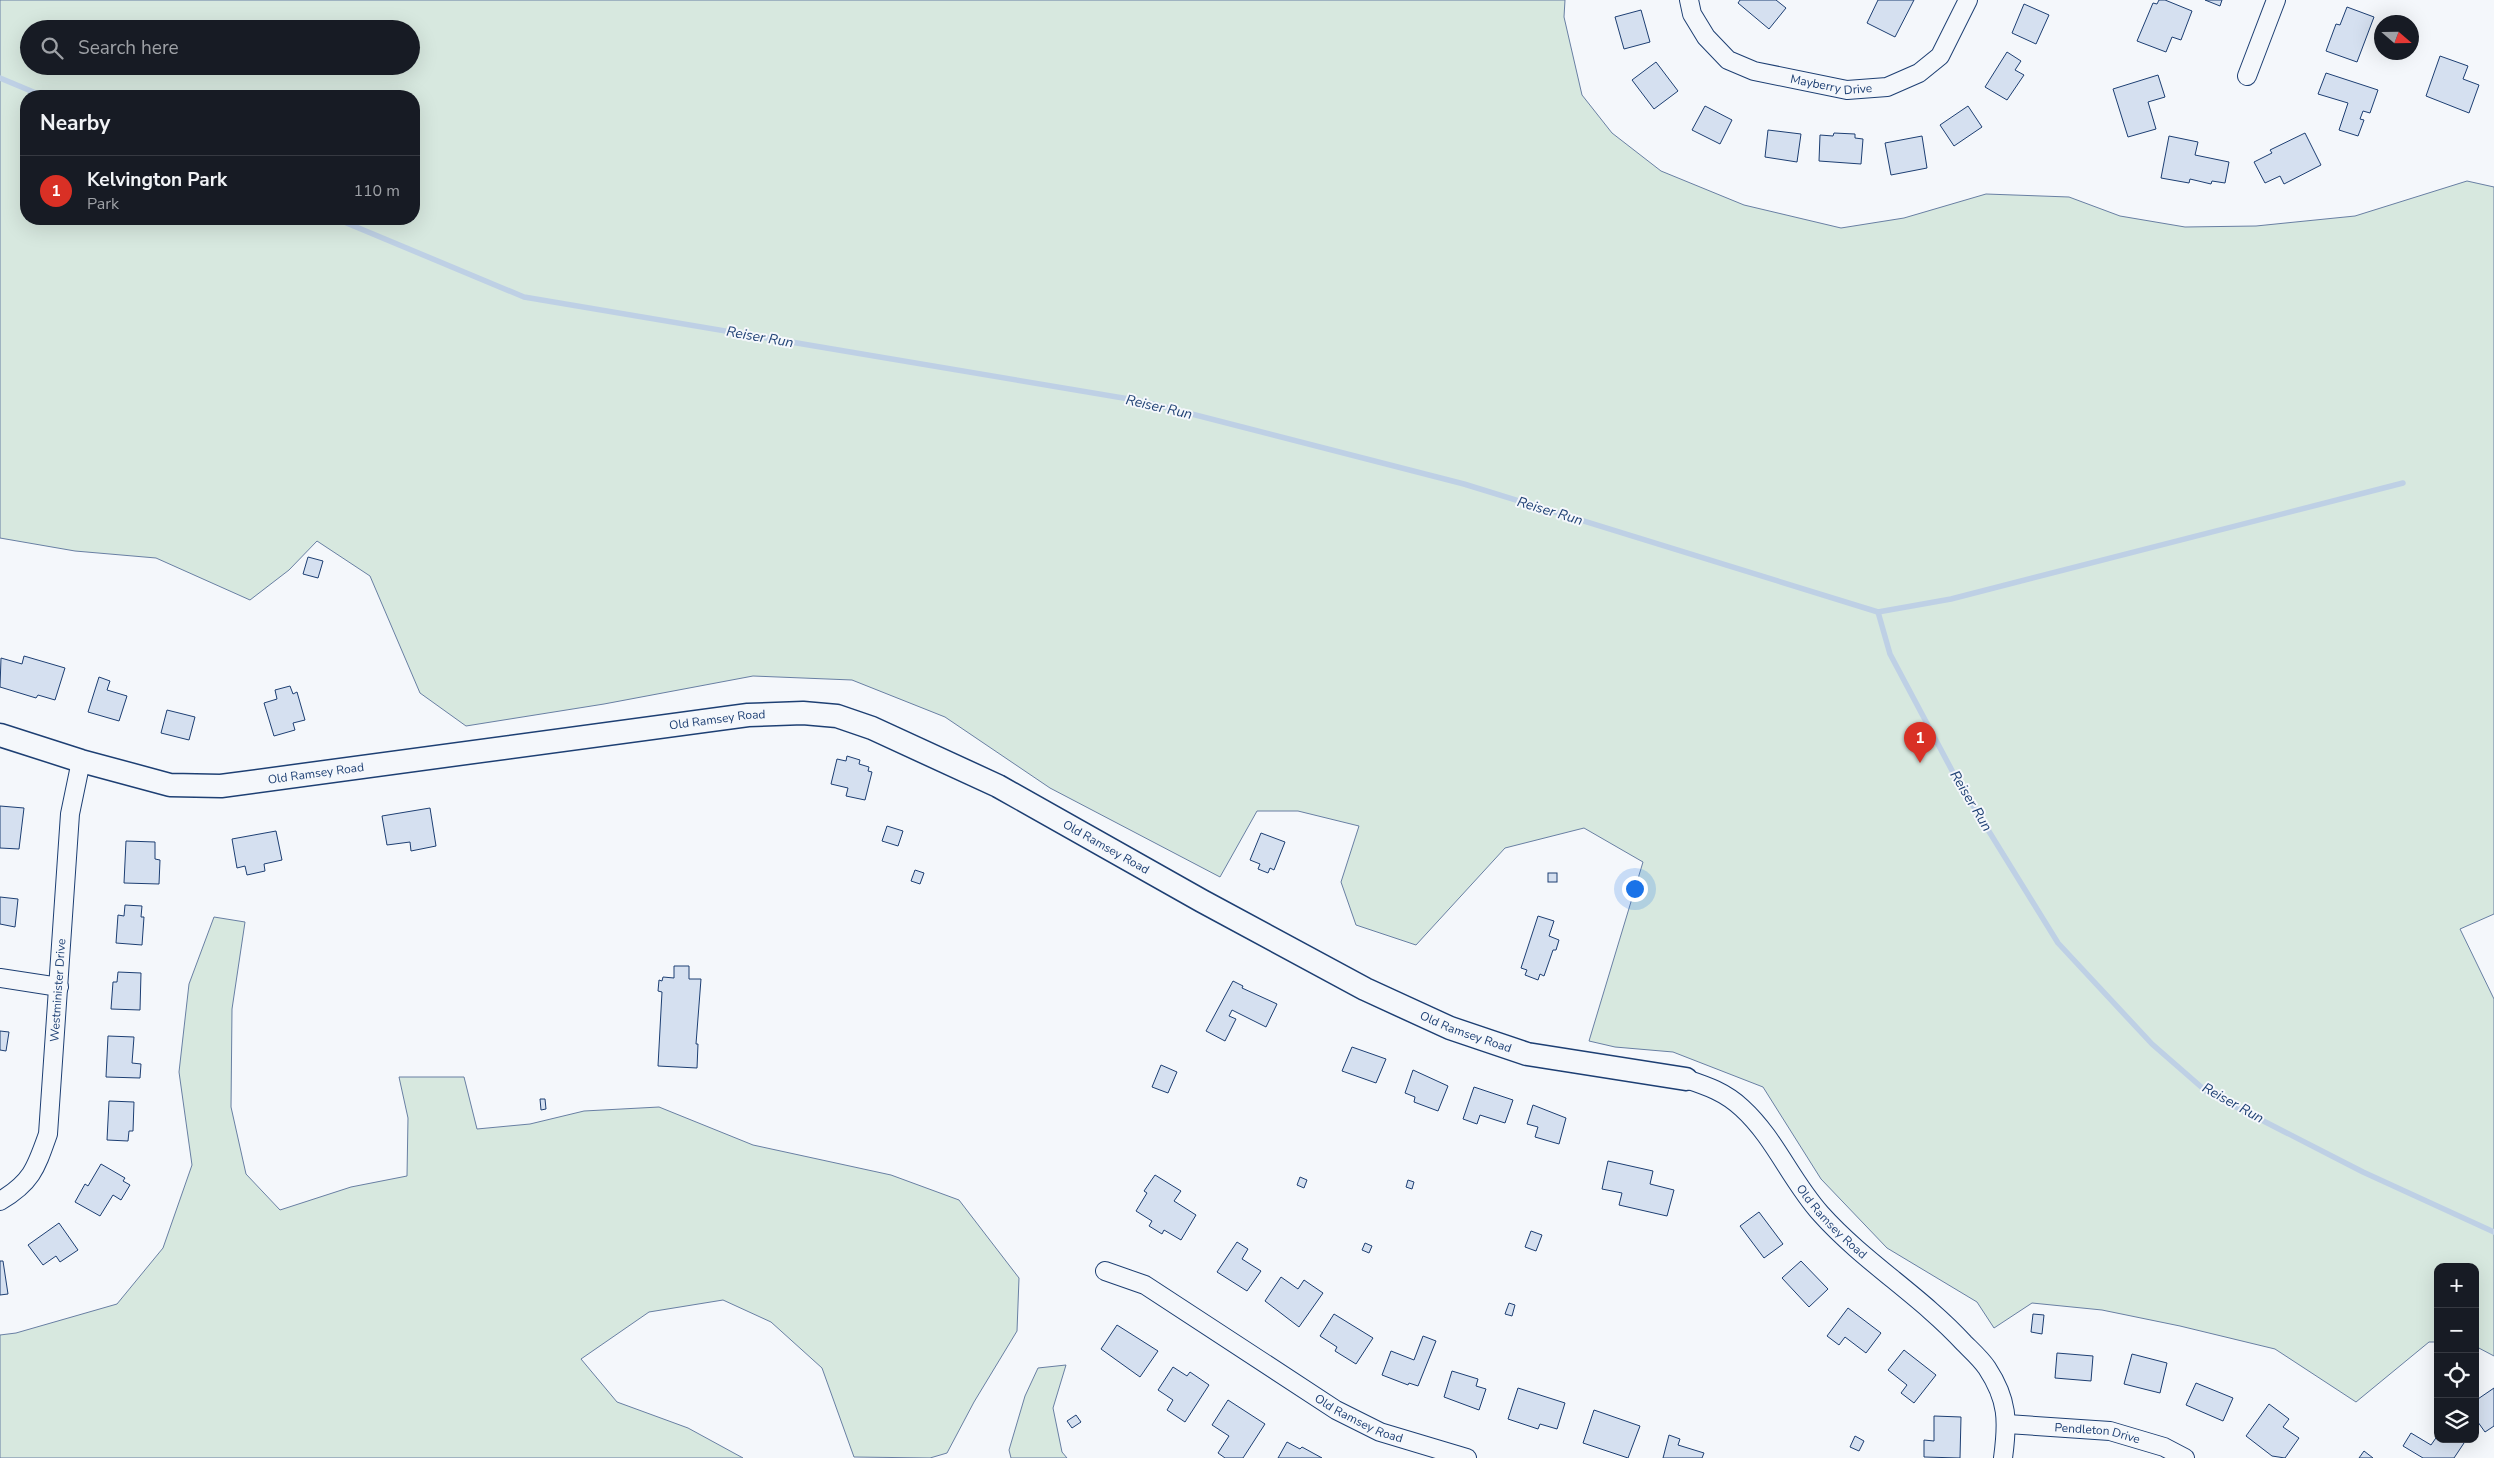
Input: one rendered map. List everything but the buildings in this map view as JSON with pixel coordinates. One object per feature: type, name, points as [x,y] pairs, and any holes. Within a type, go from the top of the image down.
[{"type":"street","name":"Mayberry Drive","points":[[1689,0],[1692,14],[1706,37],[1728,60],[1754,71],[1847,90],[1887,87],[1919,73],[1940,56],[1968,0]]},
{"type":"street","points":[[2247,76],[2276,0]]},
{"type":"street","name":"Old Ramsey Road","points":[[0,735],[82,761],[170,785],[221,786],[748,715],[803,713],[837,716],[872,728],[998,786],[1356,985],[1450,1028],[1527,1054],[1686,1079],[1717,1089],[1741,1107],[1756,1122],[1820,1213],[1843,1236],[1948,1325],[1987,1367],[2001,1394],[2007,1424],[2003,1458]]},
{"type":"street","name":"Westminister Drive","points":[[0,1202],[20,1189],[37,1166],[48,1134],[70,814],[82,761]]},
{"type":"street","points":[[0,978],[59,987]]},
{"type":"street","name":"Old Ramsey Road","points":[[1104,1271],[1145,1285],[1336,1410],[1380,1432],[1466,1458]]},
{"type":"street","name":"Pendleton Drive","points":[[2007,1424],[2110,1431],[2164,1447],[2185,1458]]},
{"type":"shaded area","points":[[0,0],[1565,0],[1564,17],[1582,95],[1612,133],[1661,171],[1744,205],[1841,228],[1904,218],[1986,194],[2069,197],[2120,216],[2185,227],[2256,226],[2355,216],[2467,181],[2494,187],[2494,914],[2460,929],[2494,999],[2494,1356],[2479,1348],[2479,1263],[2434,1263],[2434,1342],[2429,1342],[2356,1402],[2275,1349],[2180,1326],[2102,1310],[2032,1303],[1994,1328],[1977,1302],[1887,1248],[1821,1179],[1763,1087],[1673,1052],[1615,1047],[1589,1041],[1643,862],[1584,828],[1505,848],[1416,945],[1356,925],[1341,882],[1359,826],[1298,811],[1257,811],[1220,877],[1050,788],[945,717],[852,680],[753,676],[604,704],[466,726],[420,693],[370,576],[317,541],[289,570],[250,600],[156,558],[75,551],[0,538]]},
{"type":"shaded area","points":[[214,917],[245,922],[232,1009],[231,1107],[246,1174],[280,1210],[351,1187],[407,1176],[408,1118],[399,1077],[464,1077],[477,1129],[530,1124],[584,1111],[659,1107],[753,1145],[891,1175],[959,1200],[1019,1278],[1017,1331],[974,1402],[947,1453],[930,1458],[854,1457],[822,1368],[771,1322],[723,1300],[649,1312],[581,1359],[617,1402],[688,1428],[743,1458],[0,1458],[0,1335],[16,1333],[117,1304],[163,1248],[192,1165],[179,1072],[189,984]]},
{"type":"shaded area","points":[[1066,1365],[1053,1408],[1062,1452],[1067,1458],[1011,1458],[1009,1450],[1025,1396],[1038,1368]]},
{"type":"waterway","name":"Reiser Run","points":[[0,78],[29,90]]},
{"type":"waterway","name":"Reiser Run","points":[[351,225],[524,297],[1141,401],[1464,484],[1878,612],[1951,599],[2403,483]]},
{"type":"waterway","name":"Reiser Run","points":[[1878,612],[1890,654],[1956,778],[2058,943],[2152,1044],[2207,1092],[2363,1172],[2494,1232]]},
{"type":"place","name":"Kelvington Park","points":[[1920,763]]}]
